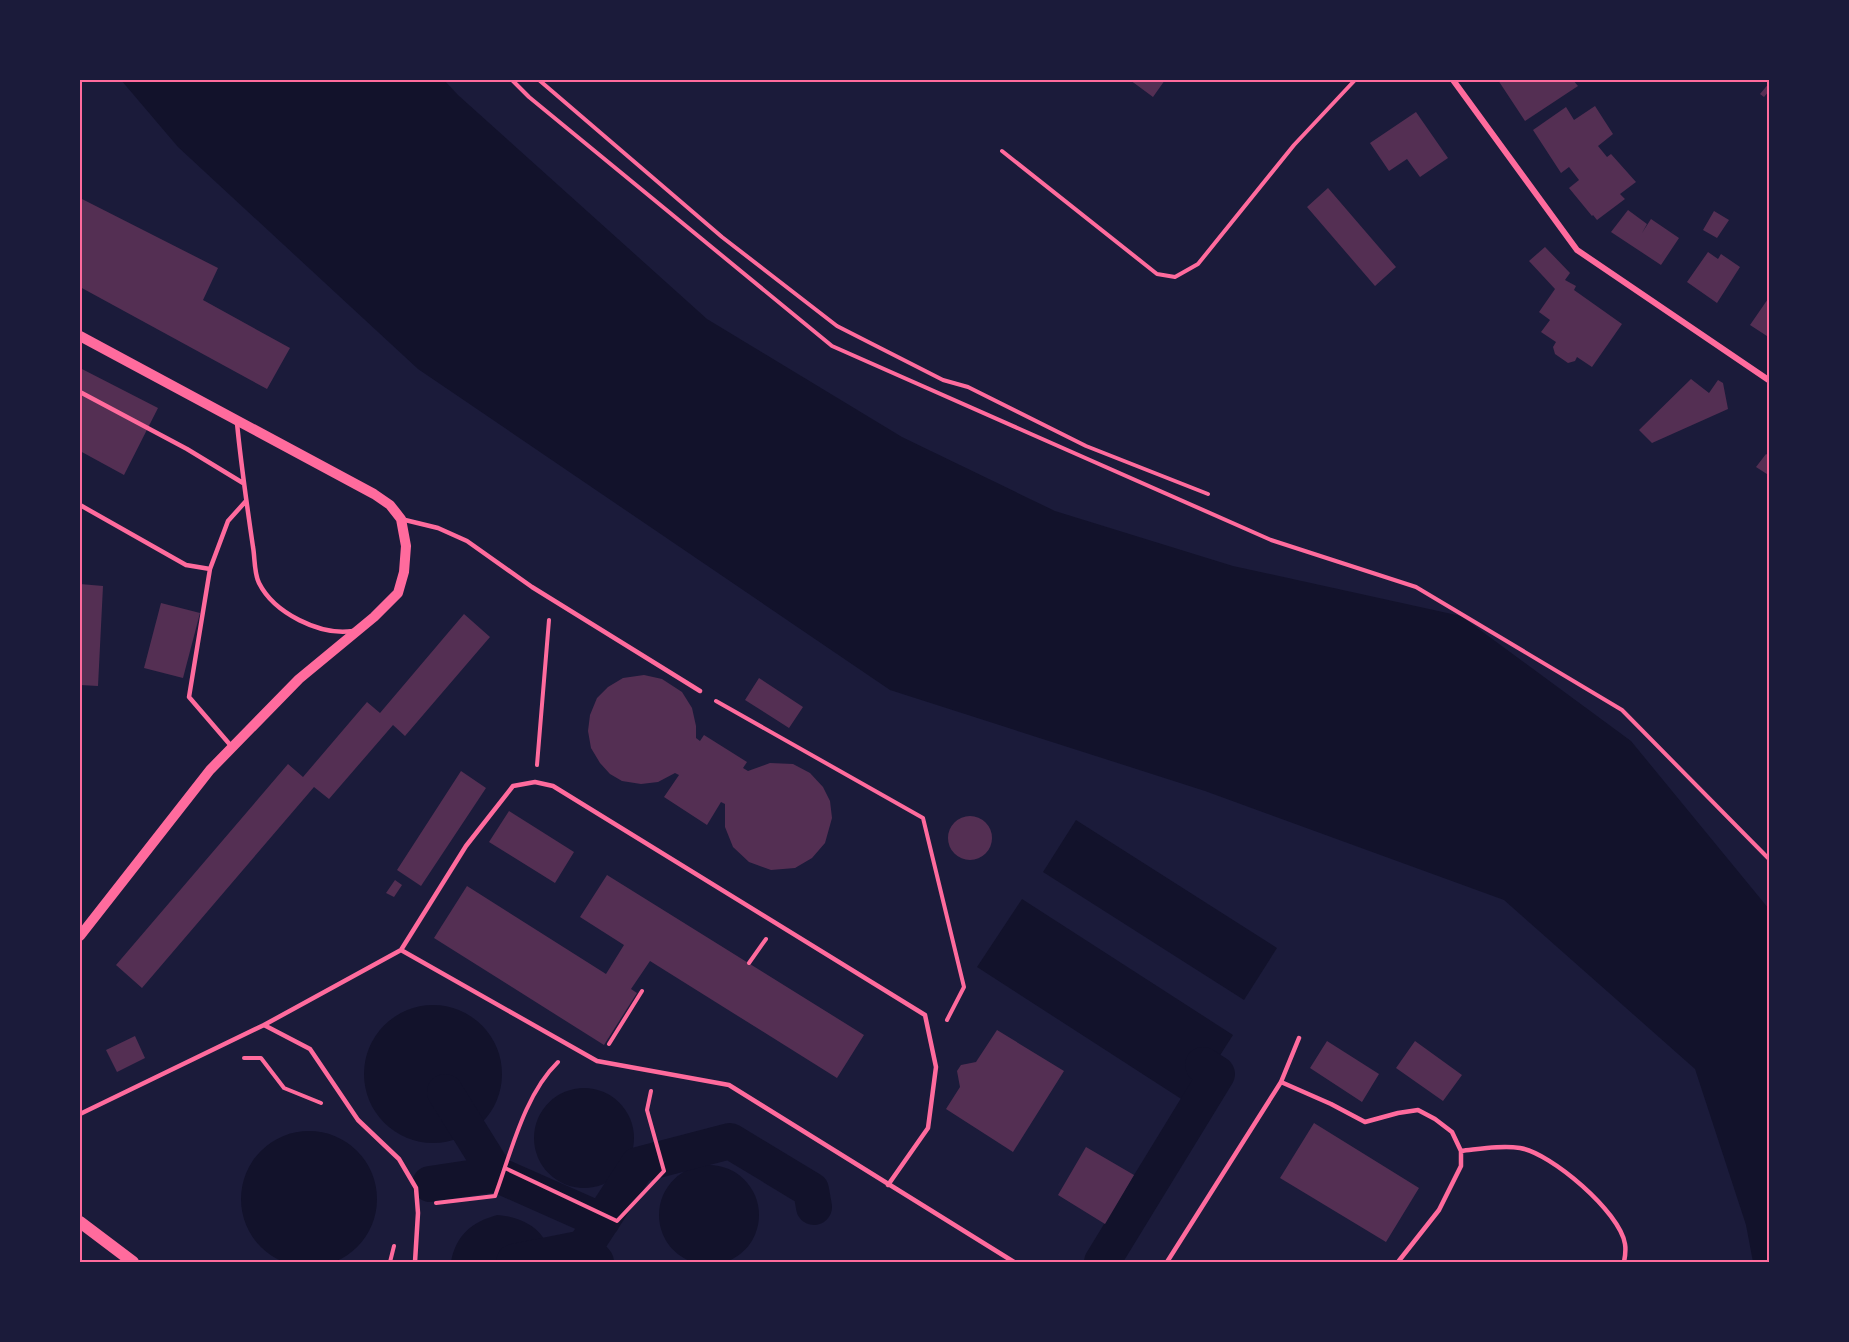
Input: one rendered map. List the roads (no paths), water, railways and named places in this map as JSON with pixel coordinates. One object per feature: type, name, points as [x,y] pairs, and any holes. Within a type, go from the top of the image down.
[{"type":"main road","points":[[80,1222],[133,1263]]},
{"type":"street","points":[[1453,80],[1577,250],[1770,381]]},
{"type":"street","points":[[80,336],[374,494],[390,505],[401,519],[406,546],[404,572],[398,593],[387,605],[299,679],[210,770],[80,936]]},
{"type":"lane","points":[[80,392],[188,449],[243,483]]},
{"type":"lane","points":[[237,420],[243,483],[258,581],[267,597],[300,621],[322,631],[344,633],[358,630]]},
{"type":"lane","points":[[232,747],[189,697],[210,569],[228,521],[246,501]]},
{"type":"lane","points":[[80,505],[186,565],[210,569]]},
{"type":"lane","points":[[401,519],[438,528],[467,541],[550,598],[700,691]]},
{"type":"lane","points":[[80,1114],[264,1025],[401,950],[466,846],[513,786],[535,782],[553,786],[924,1015],[936,1067],[928,1128],[888,1185]]},
{"type":"lane","points":[[401,950],[597,1061],[729,1086],[1014,1263]]},
{"type":"lane","points":[[264,1025],[309,1049],[358,1120],[399,1159],[416,1188],[418,1213],[416,1263]]},
{"type":"lane","points":[[1167,1263],[1281,1082],[1299,1038]]},
{"type":"lane","points":[[1281,1082],[1365,1122],[1418,1110],[1452,1132],[1461,1151],[1461,1166],[1439,1210],[1398,1263]]},
{"type":"lane","points":[[1461,1151],[1521,1148],[1546,1157],[1598,1200],[1614,1219],[1625,1244],[1624,1263]]},
{"type":"waterway","points":[[1102,1262],[1217,1074],[1203,1065]]},
{"type":"waterway","points":[[445,1092],[496,1174],[602,1221]]},
{"type":"waterway","points":[[596,1262],[584,1248],[638,1165],[730,1141],[811,1190],[814,1207]]},
{"type":"waterway","points":[[430,1184],[496,1174]]},
{"type":"waterway","points":[[514,1262],[584,1248]]}]
